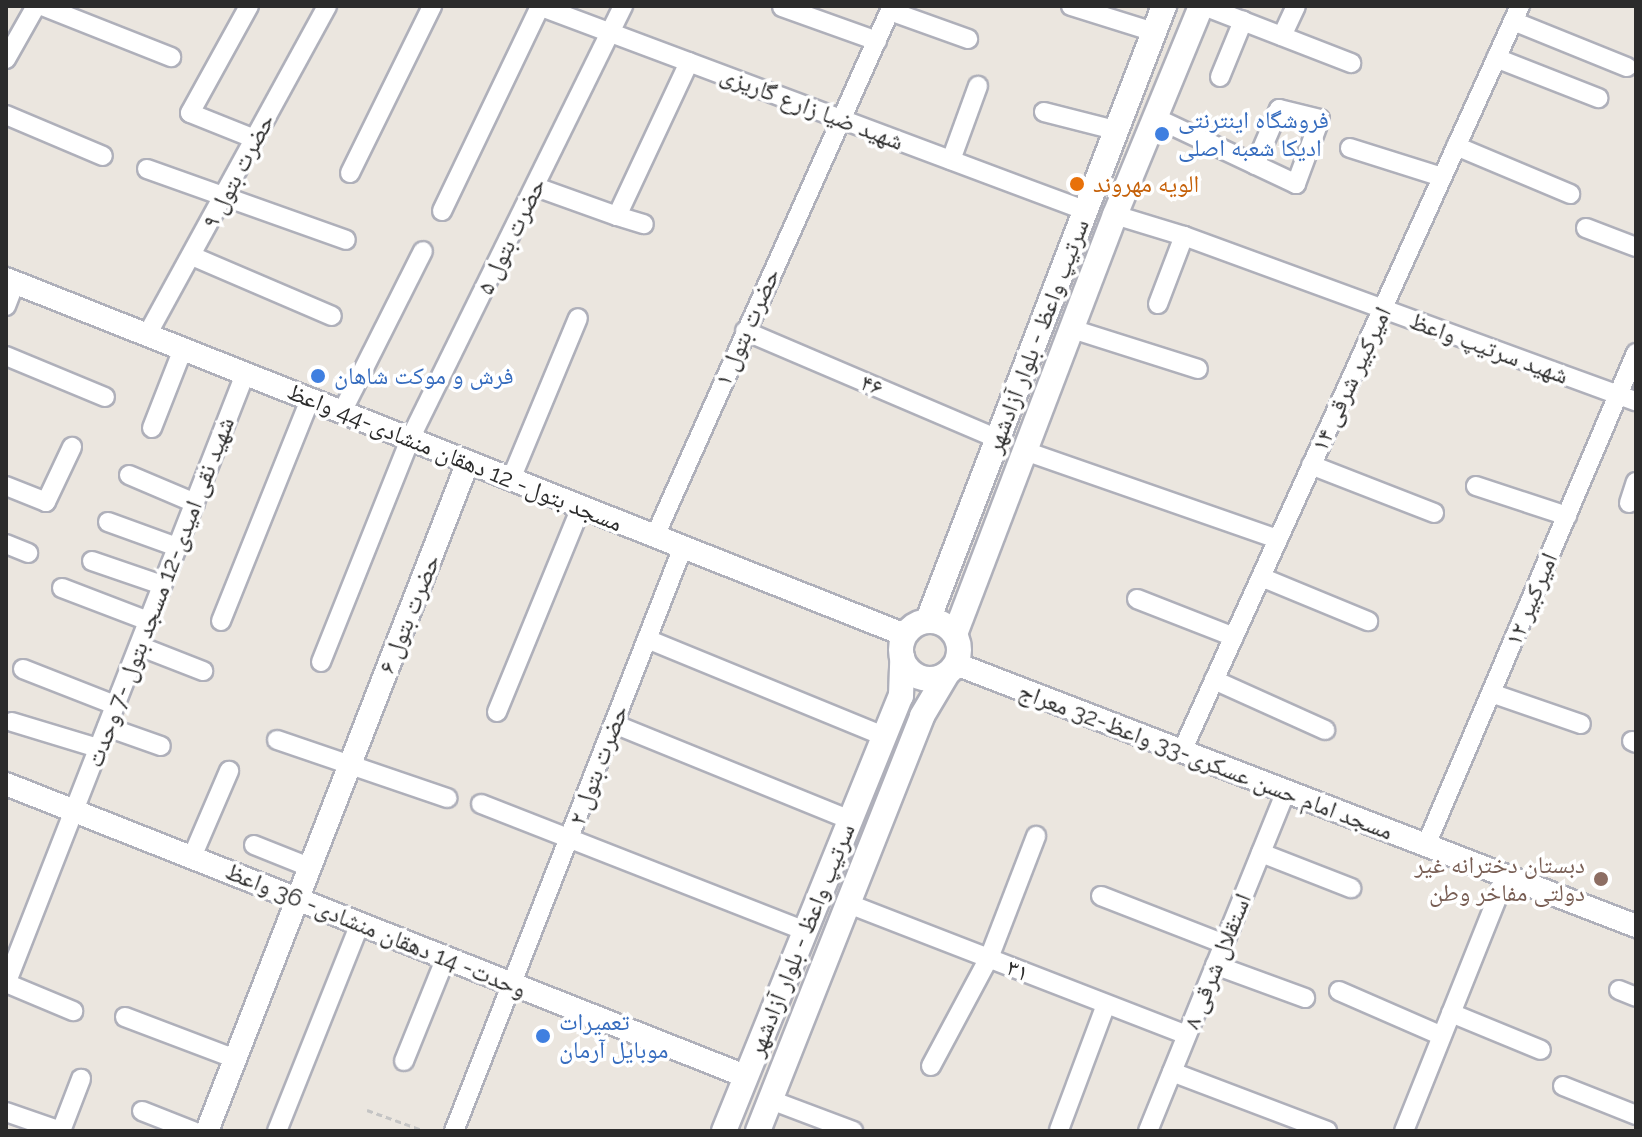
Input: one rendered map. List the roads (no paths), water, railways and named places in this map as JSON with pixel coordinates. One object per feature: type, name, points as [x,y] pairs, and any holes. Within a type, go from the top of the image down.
[{"type":"main road","name":"سرتیپ واعظ - بلوار آزادشهر","points":[[928,620],[1164,6]]},
{"type":"main road","name":"سرتیپ واعظ - بلوار آزادشهر","points":[[955,634],[1115,215],[1203,6]]},
{"type":"main road","points":[[928,620],[943,623],[955,634],[960,649],[952,669],[939,678],[920,678],[906,667],[903,646],[911,627],[928,620]]},
{"type":"main road","name":"سرتیپ واعظ - بلوار آزادشهر","points":[[724,1131],[901,696],[903,646]]},
{"type":"main road","name":"سرتیپ واعظ - بلوار آزادشهر","points":[[758,1131],[922,716],[952,669]]},
{"type":"street","points":[[6,59],[39,6],[171,57]]},
{"type":"street","points":[[249,6],[190,113],[255,139]]},
{"type":"street","name":"حضرت بتول ۹","points":[[147,335],[327,6]]},
{"type":"street","points":[[350,173],[432,6]]},
{"type":"street","points":[[442,211],[540,6]]},
{"type":"street","name":"شهید ضیا زارع گاریزی","points":[[540,6],[1084,210]]},
{"type":"street","name":"حضرت بتول ۵","points":[[321,662],[410,439],[623,6]]},
{"type":"street","points":[[1071,6],[1154,32]]},
{"type":"street","points":[[1203,6],[1351,63]]},
{"type":"street","points":[[1282,36],[1296,6]]},
{"type":"street","points":[[782,7],[877,41]]},
{"type":"street","points":[[891,8],[968,39]]},
{"type":"street","name":"حضرت بتول ۱","points":[[655,536],[891,8]]},
{"type":"street","points":[[1516,14],[1627,67]]},
{"type":"street","name":"۱۴ امیرکبیر شرقی","points":[[1182,751],[1516,14]]},
{"type":"street","points":[[1220,77],[1243,21]]},
{"type":"street","points":[[1496,58],[1598,98]]},
{"type":"street","points":[[617,216],[689,62]]},
{"type":"street","points":[[951,160],[978,86]]},
{"type":"street","points":[[1044,112],[1115,130]]},
{"type":"street","points":[[6,115],[103,156]]},
{"type":"street","points":[[1156,118],[1255,165]]},
{"type":"street","points":[[1456,146],[1570,194]]},
{"type":"street","points":[[1350,148],[1442,177]]},
{"type":"street","points":[[147,169],[346,240]]},
{"type":"street","points":[[536,187],[644,224]]},
{"type":"street","name":"شهید سرتیپ واعظ","points":[[1115,215],[1184,236],[1627,398]]},
{"type":"street","points":[[1586,228],[1636,247]]},
{"type":"street","points":[[1158,304],[1184,236]]},
{"type":"street","points":[[342,412],[423,251]]},
{"type":"street","points":[[192,256],[332,316]]},
{"type":"street","points":[[6,306],[11,281]]},
{"type":"street","name":"مسجد بتول- 12 دهقان منشادی-44 واعظ","points":[[11,281],[683,547],[903,646]]},
{"type":"street","points":[[511,479],[578,318]]},
{"type":"street","points":[[1072,329],[1198,369]]},
{"type":"street","name":"۴۶","points":[[745,331],[998,439]]},
{"type":"street","points":[[152,428],[183,349]]},
{"type":"street","name":"امیرکبیر ۱۲","points":[[1426,845],[1567,516],[1627,398],[1636,353]]},
{"type":"street","points":[[6,356],[105,397]]},
{"type":"street","name":"شهید نقی امیدی-12 مسجد بتول -7 وحدت","points":[[6,983],[245,374]]},
{"type":"street","points":[[221,621],[310,400]]},
{"type":"street","points":[[6,486],[46,502],[72,447]]},
{"type":"street","points":[[1025,451],[1278,539]]},
{"type":"street","name":"حضرت بتول ۶","points":[[207,1131],[468,462]]},
{"type":"street","points":[[1311,465],[1434,513]]},
{"type":"street","points":[[129,475],[195,503]]},
{"type":"street","points":[[1629,503],[1636,482]]},
{"type":"street","points":[[1476,486],[1567,516]]},
{"type":"street","points":[[497,712],[581,507]]},
{"type":"street","points":[[108,522],[177,547]]},
{"type":"street","points":[[6,544],[28,553]]},
{"type":"street","name":"حضرت بتول ۲","points":[[454,1131],[683,547]]},
{"type":"street","points":[[92,561],[162,585]]},
{"type":"street","points":[[1261,577],[1368,621]]},
{"type":"street","points":[[62,588],[148,621]]},
{"type":"street","points":[[1137,599],[1234,637]]},
{"type":"street","points":[[647,639],[884,736]]},
{"type":"street","points":[[139,646],[203,671]]},
{"type":"street","points":[[23,669],[115,705]]},
{"type":"street","name":"مسجد امام حسن عسکری-33 واعظ-32 معراج","points":[[952,669],[1182,751],[1636,926]]},
{"type":"street","points":[[1214,680],[1325,730]]},
{"type":"street","points":[[1491,693],[1581,724]]},
{"type":"street","points":[[12,722],[98,748]]},
{"type":"street","points":[[614,724],[851,820]]},
{"type":"street","points":[[107,727],[161,746]]},
{"type":"street","points":[[277,740],[447,798]]},
{"type":"street","points":[[192,857],[229,771]]},
{"type":"street","name":"وحدت- 14 دهقان منشادی- 36 واعظ","points":[[6,784],[745,1076]]},
{"type":"street","name":"استقلال شرقی ۸","points":[[1148,1131],[1286,791]]},
{"type":"street","points":[[481,804],[807,932]]},
{"type":"street","points":[[931,1066],[989,958],[1036,836]]},
{"type":"street","points":[[254,845],[309,867]]},
{"type":"street","points":[[1261,853],[1351,888]]},
{"type":"street","points":[[1404,1131],[1506,876]]},
{"type":"street","points":[[1101,896],[1224,944]]},
{"type":"street","name":"۳۱","points":[[849,904],[1187,1035]]},
{"type":"street","points":[[277,1131],[360,924]]},
{"type":"street","points":[[404,1061],[446,957]]},
{"type":"street","points":[[1215,965],[1305,998]]},
{"type":"street","points":[[6,983],[73,1011]]},
{"type":"street","points":[[1339,991],[1442,1036]]},
{"type":"street","points":[[1059,1130],[1106,1004]]},
{"type":"street","points":[[1451,1013],[1541,1050]]},
{"type":"street","points":[[125,1017],[233,1058]]},
{"type":"street","points":[[1172,1072],[1327,1131]]},
{"type":"street","points":[[6,1112],[61,1131],[81,1079]]},
{"type":"street","points":[[1563,1086],[1636,1115]]},
{"type":"street","points":[[771,1100],[853,1131]]},
{"type":"street","points":[[142,1111],[193,1131]]},
{"type":"place","name":"فروشگاه اینترنتی ادیکا شعبه اصلی","points":[[1162,134]]},
{"type":"place","name":"الویه مهروند","points":[[1077,184]]},
{"type":"place","name":"فرش و موکت شاهان","points":[[318,376]]},
{"type":"place","name":"دبستان دخترانه غیر دولتی مفاخر وطن","points":[[1601,879]]},
{"type":"place","name":"تعمیرات موبایل آرمان","points":[[543,1036]]}]
